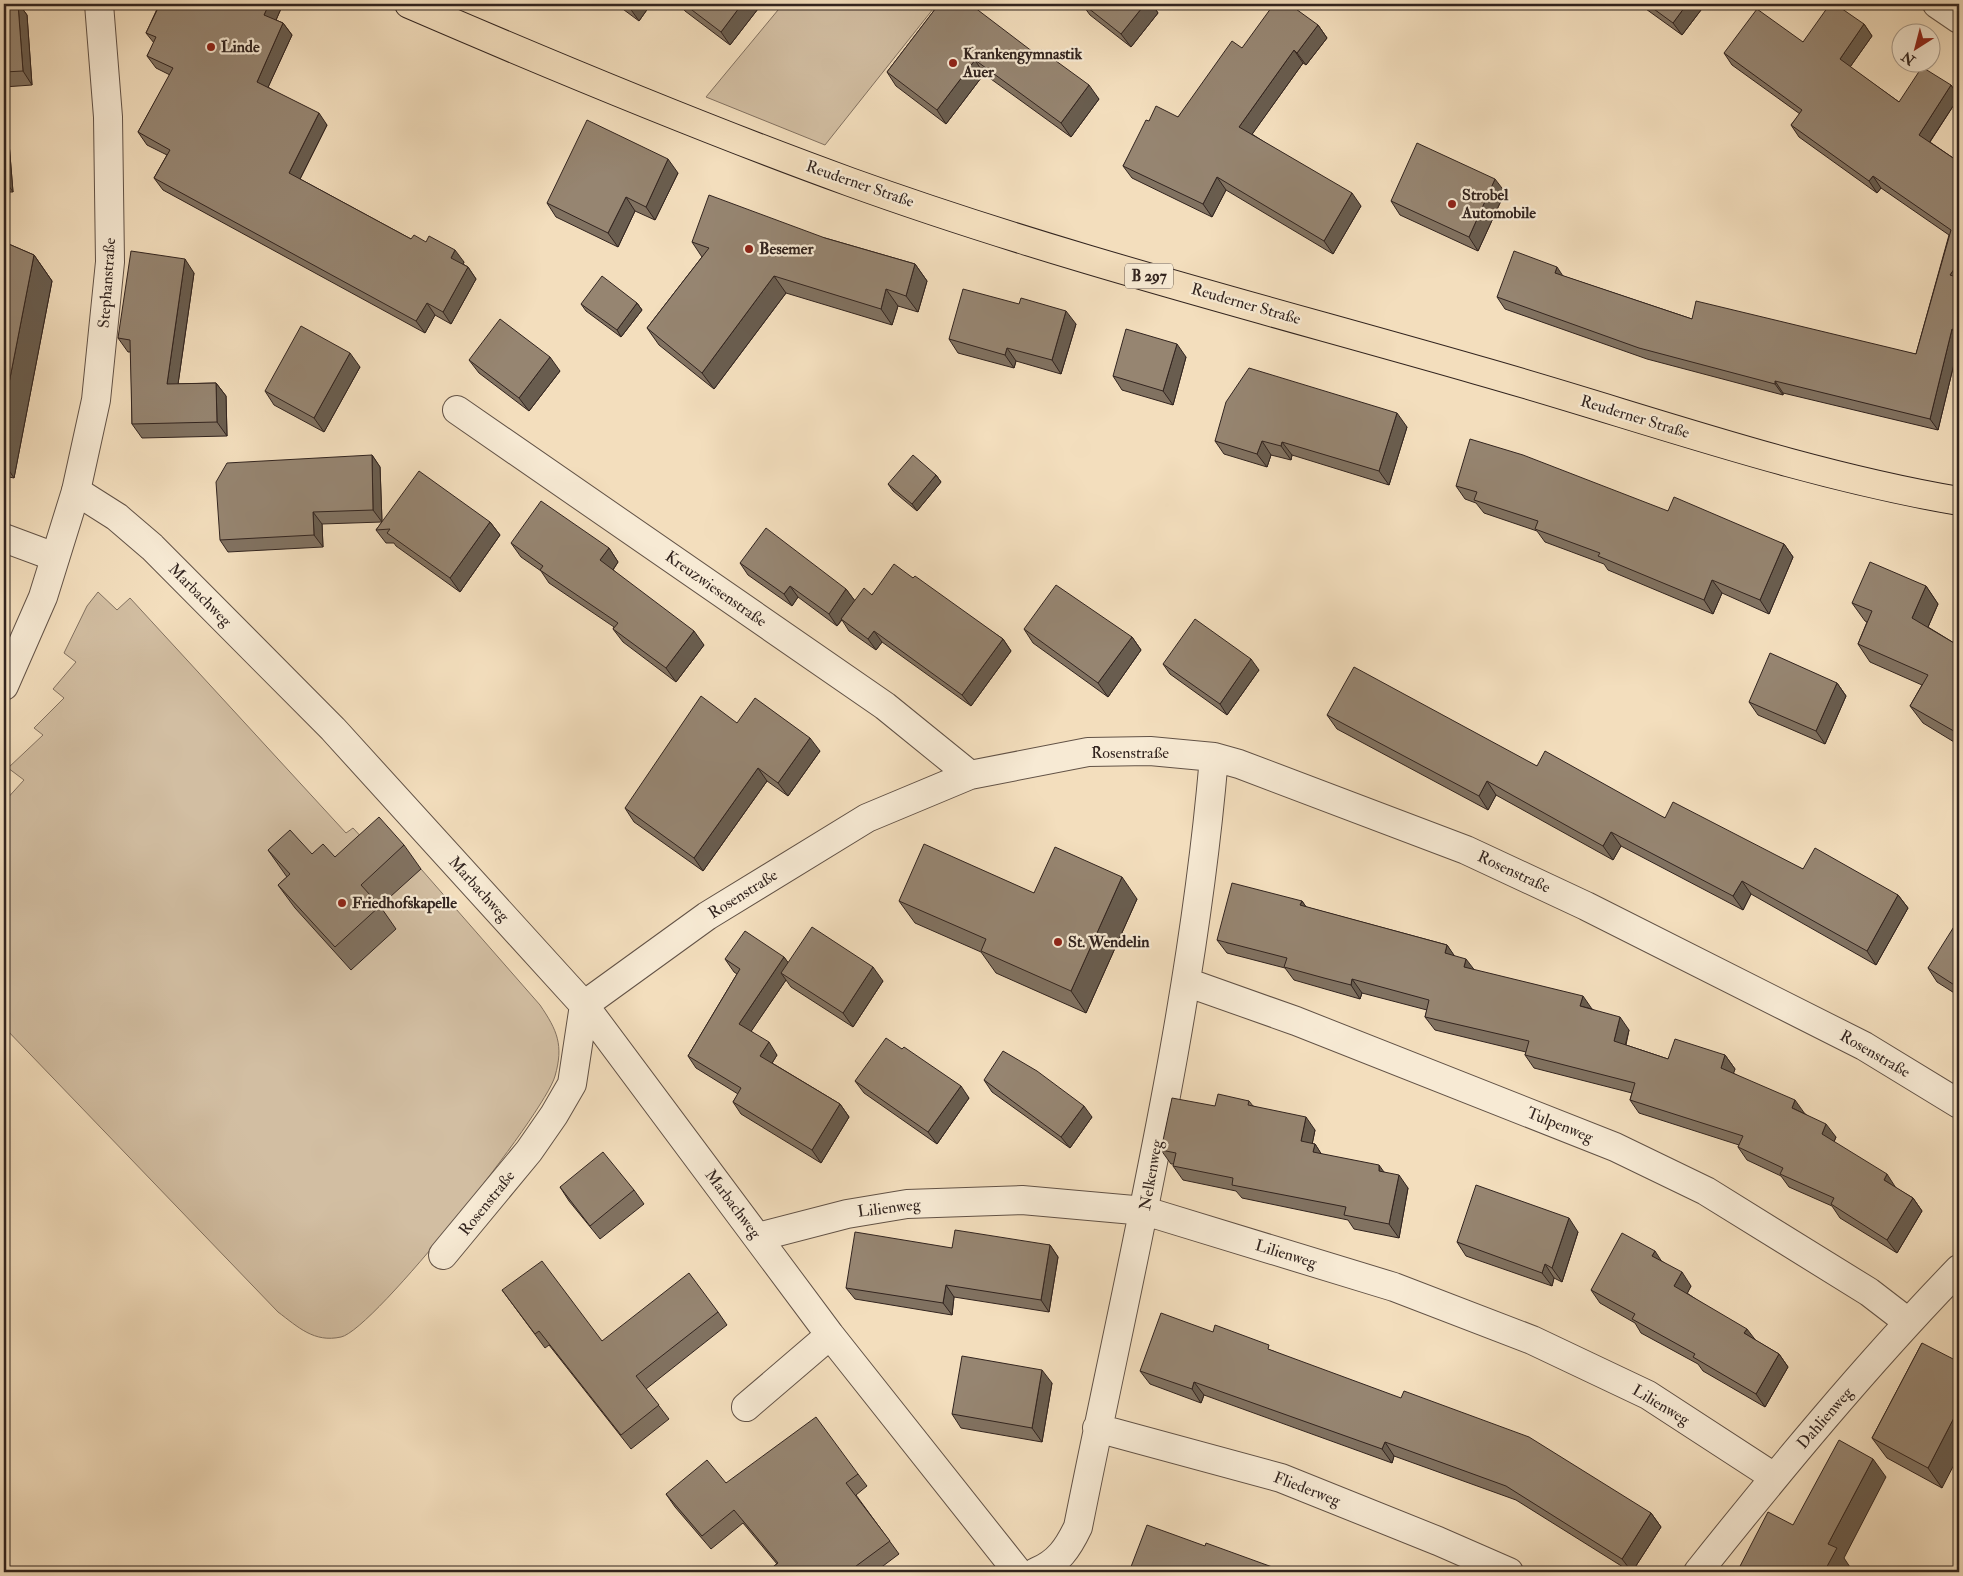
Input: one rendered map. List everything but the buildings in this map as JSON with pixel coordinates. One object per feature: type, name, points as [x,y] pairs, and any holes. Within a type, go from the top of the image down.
[{"type":"main road","name":"Reuderner Straße","points":[[409,4],[678,117],[852,182],[1041,246],[1509,379],[1735,448],[1907,492],[1959,501]]},
{"type":"street","name":"Stephanstraße","points":[[4,686],[43,597],[56,557],[76,490],[96,400],[110,262],[108,117],[99,4]]},
{"type":"street","points":[[1938,4],[1959,19]]},
{"type":"street","name":"Kreuzwiesenstraße","points":[[457,410],[885,706],[970,775]]},
{"type":"street","name":"Marbachweg","points":[[76,490],[117,517],[152,547],[326,722],[584,1005],[830,1335],[1018,1572]]},
{"type":"street","points":[[4,538],[56,557]]},
{"type":"street","name":"Rosenstraße","points":[[444,1255],[529,1151],[572,1084],[584,1005],[708,916],[867,818],[970,775],[1088,752],[1150,751],[1214,757],[1466,850],[1586,906],[1864,1046],[1959,1104]]},
{"type":"street","name":"Nelkenweg","points":[[1036,1572],[1055,1562],[1068,1546],[1078,1527],[1145,1211],[1186,982],[1209,819],[1214,757]]},
{"type":"street","name":"Tulpenweg","points":[[1186,982],[1296,1021],[1615,1147],[1706,1191],[1869,1292],[1908,1322]]},
{"type":"street","name":"Lilienweg","points":[[758,1237],[847,1214],[907,1204],[1022,1200],[1145,1211],[1394,1287],[1532,1340],[1648,1395],[1774,1477]]},
{"type":"street","name":"Dahlienweg","points":[[1698,1572],[1774,1477],[1908,1322],[1959,1269]]},
{"type":"street","points":[[746,1408],[830,1335]]},
{"type":"street","name":"Fliederweg","points":[[1098,1428],[1282,1478],[1509,1572]]},
{"type":"shaded area","points":[[783,4],[937,4],[825,145],[706,97]]},
{"type":"shaded area","points":[[98,592],[117,610],[130,598],[346,833],[353,828],[379,856],[421,869],[540,1005],[555,1030],[559,1055],[555,1076],[544,1098],[522,1131],[492,1173],[421,1261],[359,1325],[341,1337],[323,1338],[314,1336],[278,1312],[4,1027],[4,802],[24,780],[8,768],[43,735],[34,728],[64,698],[53,689],[76,662],[64,653],[87,606]]},
{"type":"place","name":"Linde","points":[[211,47]]},
{"type":"place","name":"Krankengymnastik Auer","points":[[953,63]]},
{"type":"place","name":"Strobel Automobile","points":[[1452,204]]},
{"type":"place","name":"Besemer","points":[[749,249]]},
{"type":"place","name":"Friedhofskapelle","points":[[342,903]]},
{"type":"place","name":"St. Wendelin","points":[[1058,942]]}]
